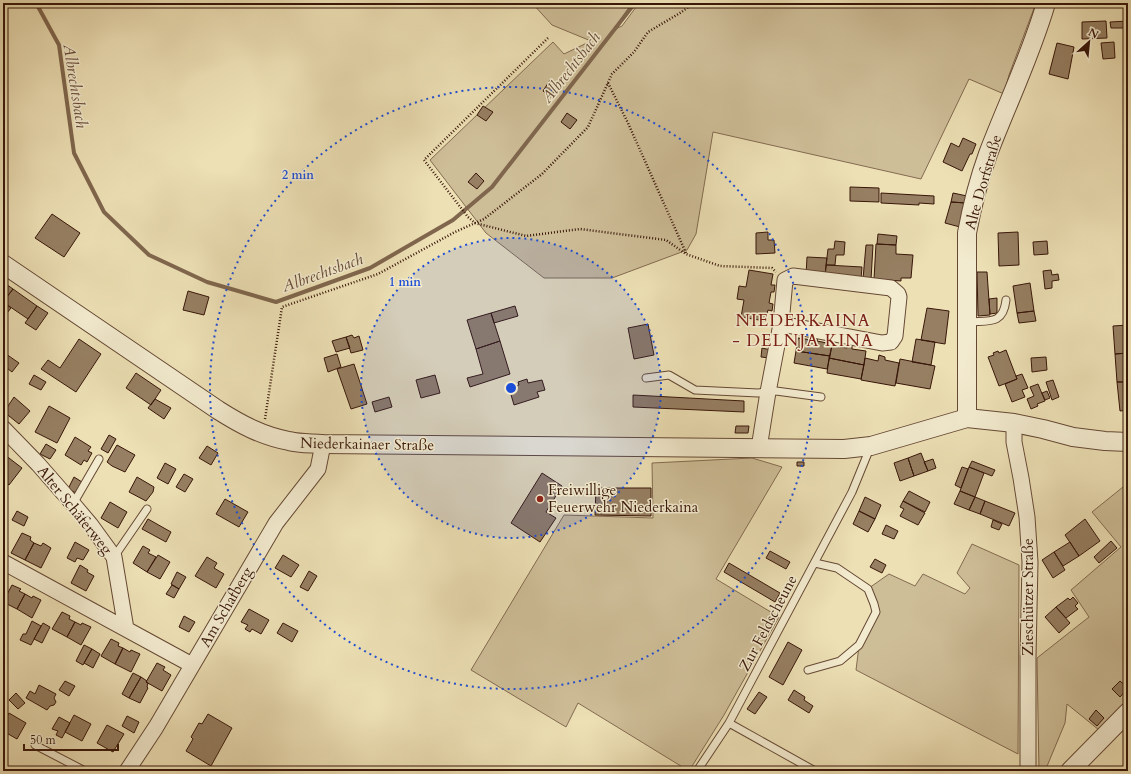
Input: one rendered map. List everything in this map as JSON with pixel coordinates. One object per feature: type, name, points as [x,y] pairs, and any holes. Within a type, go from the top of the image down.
[{"type":"street","name":"Alte Dorfstraße","points":[[967,418],[967,233],[973,205],[988,155],[1014,91],[1046,3]]},
{"type":"street","name":"Niederkainaer Straße","points":[[3,264],[218,410],[246,427],[290,442],[323,444],[844,449],[871,446],[967,418],[1014,423],[1073,437],[1128,442]]},
{"type":"street","points":[[759,448],[781,324],[785,280],[793,276],[891,288],[900,297],[895,336],[891,342],[882,343],[781,324]]},
{"type":"street","name":"Zieschützer Straße","points":[[1014,423],[1014,442],[1021,478],[1030,562],[1028,771]]},
{"type":"street","name":"Alter Schäferweg","points":[[3,428],[38,464],[73,504],[90,524],[114,557],[126,629]]},
{"type":"street","name":"Am Schafberg","points":[[127,771],[156,727],[276,522],[318,469],[323,444]]},
{"type":"street","points":[[3,562],[192,665]]},
{"type":"street","points":[[1070,771],[1128,712]]},
{"type":"lane","points":[[966,322],[995,320],[1001,317],[1005,310],[1006,300]]},
{"type":"lane","points":[[646,378],[669,375],[695,390],[758,393],[776,391],[821,397]]},
{"type":"lane","name":"Zur Feldscheune","points":[[697,771],[729,723],[815,563],[852,492],[871,446]]},
{"type":"lane","points":[[73,504],[99,459]]},
{"type":"lane","points":[[114,557],[147,509]]},
{"type":"lane","points":[[808,670],[840,661],[859,645],[876,612],[868,589],[837,568],[815,563]]},
{"type":"lane","points":[[729,723],[814,771]]},
{"type":"lane","points":[[35,745],[84,771]]},
{"type":"path","points":[[263,434],[282,307],[378,274],[455,232],[484,219],[542,174],[588,127],[612,74],[634,52],[648,32],[680,14],[694,3]]},
{"type":"path","points":[[548,38],[424,160],[474,224],[526,236],[580,229],[666,240],[686,254],[720,266],[772,268],[785,280]]},
{"type":"path","points":[[608,83],[628,123],[686,254]]},
{"type":"shaded area","points":[[532,3],[632,3],[613,30],[622,26],[639,3],[1036,3],[1009,75],[1004,94],[969,79],[921,179],[713,132],[696,234],[687,250],[612,278],[544,278],[486,233],[430,160],[553,42],[564,54],[591,41],[552,25]]},
{"type":"shaded area","points":[[752,458],[782,467],[716,579],[779,617],[724,715],[689,771],[578,703],[566,727],[471,670],[564,515],[653,518],[652,463]]},
{"type":"shaded area","points":[[1128,483],[1128,700],[1099,730],[1067,704],[1065,723],[1045,771],[1039,771],[1037,658],[1089,617],[1071,590],[1121,547],[1092,512]]},
{"type":"shaded area","points":[[972,544],[1019,565],[1018,754],[856,670],[859,646],[877,611],[869,588],[889,574],[915,586],[923,574],[965,594],[970,588],[957,573]]},
{"type":"building","points":[[1106,21],[1107,38],[1082,39],[1082,22]]},
{"type":"building","points":[[1128,21],[1128,28],[1111,28],[1110,22]]},
{"type":"building","points":[[1114,42],[1115,58],[1103,59],[1101,43]]},
{"type":"building","points":[[1057,43],[1074,47],[1068,79],[1049,74]]},
{"type":"building","points":[[550,80],[558,85],[551,97],[543,91]]},
{"type":"building","points":[[483,106],[493,112],[486,121],[477,115]]},
{"type":"building","points":[[567,113],[577,120],[570,129],[561,122]]},
{"type":"building","points":[[963,138],[976,144],[962,171],[943,162],[951,143],[959,147]]},
{"type":"building","points":[[476,173],[484,181],[477,189],[468,182]]},
{"type":"building","points":[[850,187],[879,188],[879,202],[850,201]]},
{"type":"building","points":[[881,193],[934,196],[934,204],[919,203],[919,205],[881,203]]},
{"type":"building","points":[[953,193],[967,196],[966,203],[951,202]]},
{"type":"building","points":[[951,202],[966,203],[960,227],[945,223]]},
{"type":"building","points":[[52,214],[80,233],[64,257],[35,238]]},
{"type":"building","points":[[768,232],[768,240],[774,240],[775,253],[756,254],[756,233]]},
{"type":"building","points":[[1018,232],[1019,265],[999,266],[998,233]]},
{"type":"building","points":[[878,234],[897,236],[896,245],[877,244]]},
{"type":"building","points":[[835,241],[845,242],[844,255],[836,255],[835,265],[826,265],[828,249],[834,249]]},
{"type":"building","points":[[1047,241],[1048,254],[1034,255],[1033,242]]},
{"type":"building","points":[[876,244],[896,245],[896,254],[913,255],[911,278],[901,278],[901,281],[874,279]]},
{"type":"building","points":[[866,245],[873,245],[871,280],[863,279]]},
{"type":"building","points":[[807,257],[827,258],[825,276],[806,275]]},
{"type":"building","points":[[826,265],[862,267],[861,279],[825,276]]},
{"type":"building","points":[[749,270],[773,274],[771,285],[775,285],[774,292],[771,292],[769,303],[773,304],[772,311],[768,310],[765,321],[741,317],[744,300],[737,299],[739,286],[746,287]]},
{"type":"building","points":[[1051,270],[1052,275],[1058,274],[1059,280],[1052,281],[1052,288],[1045,289],[1043,271]]},
{"type":"building","points":[[977,272],[987,272],[990,315],[978,316]]},
{"type":"building","points":[[3,282],[13,289],[3,302]]},
{"type":"building","points":[[1030,283],[1034,311],[1017,313],[1013,286]]},
{"type":"building","points":[[13,289],[37,306],[28,319],[3,302]]},
{"type":"building","points":[[188,291],[209,297],[204,315],[183,310]]},
{"type":"building","points":[[997,298],[997,313],[990,314],[989,299]]},
{"type":"building","points":[[3,302],[11,308],[7,313],[3,311]]},
{"type":"building","points":[[37,306],[48,313],[36,330],[25,323]]},
{"type":"building","points":[[515,306],[518,316],[494,323],[491,313]]},
{"type":"building","points":[[927,308],[949,311],[945,344],[921,340]]},
{"type":"building","points":[[1034,311],[1036,321],[1019,323],[1017,313]]},
{"type":"building","points":[[491,313],[500,341],[476,349],[467,320]]},
{"type":"building","points":[[648,324],[654,355],[634,359],[628,328]]},
{"type":"building","points":[[1128,325],[1128,353],[1115,354],[1113,326]]},
{"type":"building","points":[[352,335],[354,338],[359,336],[363,350],[351,353],[346,337]]},
{"type":"building","points":[[813,335],[818,336],[817,341],[832,344],[830,356],[796,351],[798,338],[812,340]]},
{"type":"building","points":[[346,337],[350,348],[336,352],[332,341]]},
{"type":"building","points":[[79,339],[101,354],[76,392],[41,369],[48,360],[60,368]]},
{"type":"building","points":[[916,339],[935,342],[931,365],[912,362]]},
{"type":"building","points":[[500,341],[510,374],[470,387],[467,378],[483,374],[476,349]]},
{"type":"building","points":[[847,342],[852,343],[852,349],[866,351],[864,365],[829,358],[832,346],[847,348]]},
{"type":"building","points":[[762,348],[771,350],[770,358],[761,357]]},
{"type":"building","points":[[1006,350],[1017,379],[999,386],[988,357],[994,355],[993,353],[998,351],[999,353]]},
{"type":"building","points":[[796,351],[830,356],[827,369],[794,363]]},
{"type":"building","points":[[1128,353],[1128,382],[1117,382],[1115,354]]},
{"type":"building","points":[[6,354],[19,363],[12,372],[3,365],[3,358]]},
{"type":"building","points":[[337,354],[341,367],[328,372],[324,358]]},
{"type":"building","points":[[879,355],[885,357],[885,360],[899,363],[895,386],[861,380],[865,358],[878,361]]},
{"type":"building","points":[[1046,357],[1047,370],[1032,372],[1031,358]]},
{"type":"building","points":[[829,358],[864,365],[861,379],[827,373]]},
{"type":"building","points":[[900,359],[935,366],[930,389],[896,383]]},
{"type":"building","points":[[354,364],[367,404],[351,409],[337,369]]},
{"type":"building","points":[[136,373],[161,390],[151,405],[126,388]]},
{"type":"building","points":[[1022,374],[1028,388],[1022,390],[1025,397],[1012,402],[1005,384],[1017,379],[1016,376]]},
{"type":"building","points":[[34,375],[46,382],[41,390],[29,384]]},
{"type":"building","points":[[435,375],[440,393],[421,398],[416,380]]},
{"type":"building","points":[[527,379],[528,383],[542,380],[545,390],[537,392],[539,397],[514,405],[509,388],[519,385],[518,382]]},
{"type":"building","points":[[1053,380],[1059,397],[1052,400],[1046,382]]},
{"type":"building","points":[[1117,382],[1128,382],[1128,410],[1120,411]]},
{"type":"building","points":[[1038,384],[1045,401],[1037,404],[1038,406],[1031,409],[1027,399],[1034,396],[1030,387]]},
{"type":"building","points":[[1047,391],[1050,398],[1045,400],[1042,393]]},
{"type":"building","points":[[633,395],[744,401],[744,412],[633,407]]},
{"type":"building","points":[[14,397],[30,411],[19,424],[4,412]]},
{"type":"building","points":[[389,397],[392,407],[375,412],[372,402]]},
{"type":"building","points":[[155,399],[171,408],[164,419],[148,408]]},
{"type":"building","points":[[49,406],[70,418],[57,443],[35,432]]},
{"type":"building","points":[[736,426],[749,426],[748,433],[735,433]]},
{"type":"building","points":[[109,435],[116,439],[108,453],[101,449]]},
{"type":"building","points":[[75,437],[91,447],[88,451],[92,453],[87,462],[84,460],[81,465],[65,455]]},
{"type":"building","points":[[46,444],[56,450],[50,459],[40,454]]},
{"type":"building","points":[[117,445],[135,455],[125,472],[107,462]]},
{"type":"building","points":[[207,446],[218,453],[211,465],[199,458]]},
{"type":"building","points":[[921,453],[928,471],[914,476],[908,458]]},
{"type":"building","points":[[5,455],[22,468],[9,485],[3,480],[3,457]]},
{"type":"building","points":[[908,458],[914,476],[900,481],[894,463]]},
{"type":"building","points":[[933,459],[936,468],[928,471],[924,462]]},
{"type":"building","points":[[972,461],[995,470],[992,476],[969,467]]},
{"type":"building","points":[[797,462],[804,462],[804,466],[797,466]]},
{"type":"building","points":[[165,463],[176,469],[168,484],[157,478]]},
{"type":"building","points":[[962,467],[968,469],[961,488],[955,485]]},
{"type":"building","points":[[969,467],[984,473],[975,497],[960,491]]},
{"type":"building","name":"Freiwillige Feuerwehr Niederkaina","points":[[542,473],[562,486],[546,512],[556,518],[540,542],[511,523]]},
{"type":"building","points":[[184,474],[193,479],[185,492],[176,487]]},
{"type":"building","points":[[74,477],[82,482],[76,493],[68,489]]},
{"type":"building","points":[[137,477],[154,487],[153,492],[146,501],[129,492]]},
{"type":"building","points":[[596,488],[651,488],[651,516],[595,515]]},
{"type":"building","points":[[909,491],[930,502],[925,512],[903,501]]},
{"type":"building","points":[[960,491],[975,497],[969,510],[954,504]]},
{"type":"building","points":[[865,497],[881,505],[875,519],[859,511]]},
{"type":"building","points":[[975,497],[985,501],[980,514],[969,510]]},
{"type":"building","points":[[225,499],[248,512],[239,527],[216,514]]},
{"type":"building","points":[[903,501],[925,513],[918,525],[900,516],[904,509],[900,507]]},
{"type":"building","points":[[985,501],[1015,513],[1009,526],[980,514]]},
{"type":"building","points":[[110,502],[127,512],[118,528],[101,518]]},
{"type":"building","points":[[17,511],[28,517],[24,526],[12,520]]},
{"type":"building","points":[[859,511],[875,519],[868,532],[853,524]]},
{"type":"building","points":[[148,519],[171,532],[166,542],[142,529]]},
{"type":"building","points":[[1085,519],[1100,541],[1079,556],[1065,535]]},
{"type":"building","points":[[993,520],[1002,524],[999,530],[991,527]]},
{"type":"building","points":[[886,525],[898,531],[894,539],[882,534]]},
{"type":"building","points":[[22,533],[31,537],[30,540],[34,543],[25,560],[11,553]]},
{"type":"building","points":[[1111,541],[1117,548],[1099,563],[1094,557]]},
{"type":"building","points":[[75,542],[89,550],[83,560],[77,558],[75,562],[67,558]]},
{"type":"building","points":[[1070,542],[1079,556],[1063,566],[1054,552]]},
{"type":"building","points":[[34,543],[41,546],[43,543],[51,548],[41,568],[25,560]]},
{"type":"building","points":[[143,546],[150,550],[148,553],[156,557],[147,572],[133,563]]},
{"type":"building","points":[[770,551],[790,562],[786,569],[766,558]]},
{"type":"building","points":[[1054,552],[1065,570],[1053,578],[1042,560]]},
{"type":"building","points":[[158,555],[170,562],[160,579],[147,572]]},
{"type":"building","points":[[283,555],[299,565],[291,577],[275,568]]},
{"type":"building","points":[[207,557],[217,563],[214,568],[224,574],[216,588],[195,576]]},
{"type":"building","points":[[875,559],[886,565],[882,573],[870,567]]},
{"type":"building","points":[[729,563],[780,593],[775,602],[724,572]]},
{"type":"building","points":[[80,565],[94,576],[86,591],[71,583]]},
{"type":"building","points":[[309,571],[317,576],[308,591],[300,587]]},
{"type":"building","points":[[177,572],[186,577],[179,589],[171,584]]},
{"type":"building","points":[[12,585],[21,589],[19,591],[25,594],[17,609],[3,602]]},
{"type":"building","points":[[172,585],[179,589],[174,598],[166,594]]},
{"type":"building","points":[[25,594],[32,598],[33,596],[41,600],[32,618],[17,609]]},
{"type":"building","points":[[1073,597],[1078,603],[1075,606],[1078,609],[1066,618],[1056,607],[1068,598],[1070,600]]},
{"type":"building","points":[[1056,607],[1070,623],[1059,633],[1045,617]]},
{"type":"building","points":[[249,609],[269,620],[261,634],[252,629],[250,632],[245,629],[248,625],[241,622]]},
{"type":"building","points":[[62,612],[70,616],[69,619],[75,622],[67,637],[52,629]]},
{"type":"building","points":[[184,616],[195,622],[189,632],[179,627]]},
{"type":"building","points":[[32,621],[41,626],[31,645],[20,640],[23,634],[26,634]]},
{"type":"building","points":[[75,622],[91,627],[81,645],[67,637]]},
{"type":"building","points":[[43,623],[50,627],[42,643],[34,639]]},
{"type":"building","points":[[283,623],[298,631],[292,642],[277,633]]},
{"type":"building","points":[[111,639],[119,643],[118,646],[123,648],[115,664],[101,656]]},
{"type":"building","points":[[788,642],[802,650],[783,685],[769,677]]},
{"type":"building","points":[[84,645],[92,649],[83,665],[76,661]]},
{"type":"building","points":[[123,648],[130,652],[131,650],[140,654],[131,672],[115,664]]},
{"type":"building","points":[[92,649],[100,654],[93,668],[84,663]]},
{"type":"building","points":[[157,663],[165,667],[163,670],[171,675],[162,691],[146,682]]},
{"type":"building","points":[[133,673],[141,677],[129,698],[122,694]]},
{"type":"building","points":[[141,677],[147,681],[148,688],[140,703],[129,698]]},
{"type":"building","points":[[65,681],[75,686],[69,696],[59,690]]},
{"type":"building","points":[[1120,681],[1128,688],[1120,697],[1112,689]]},
{"type":"building","points":[[39,685],[56,694],[54,698],[56,702],[47,710],[26,698],[30,691],[35,694]]},
{"type":"building","points":[[794,690],[805,697],[804,700],[813,706],[809,713],[788,700]]},
{"type":"building","points":[[759,692],[767,697],[755,714],[747,709]]},
{"type":"building","points":[[16,693],[25,703],[18,709],[9,700]]},
{"type":"building","points":[[1096,710],[1104,718],[1097,726],[1089,719]]},
{"type":"building","points":[[9,713],[26,723],[17,739],[3,731],[3,724]]},
{"type":"building","points":[[208,714],[232,728],[211,766],[186,751],[193,739],[191,737],[199,723],[202,724]]},
{"type":"building","points":[[74,715],[91,724],[82,741],[65,732]]},
{"type":"building","points":[[127,716],[139,722],[134,733],[122,726]]},
{"type":"building","points":[[59,717],[70,723],[62,738],[56,735],[58,731],[52,729]]},
{"type":"building","points":[[107,725],[124,734],[113,752],[97,743]]},
{"type":"waterway","name":"Albrechtsbach","points":[[36,3],[59,45],[74,153],[104,212],[149,255],[207,282],[276,302],[370,268],[453,220],[492,187],[635,3]]},
{"type":"place","name":"Freiwillige Feuerwehr Niederkaina","points":[[540,499]]},
{"type":"district","name":"NIEDERKAINA - DELNJA KINA","points":[[803,330]]}]
